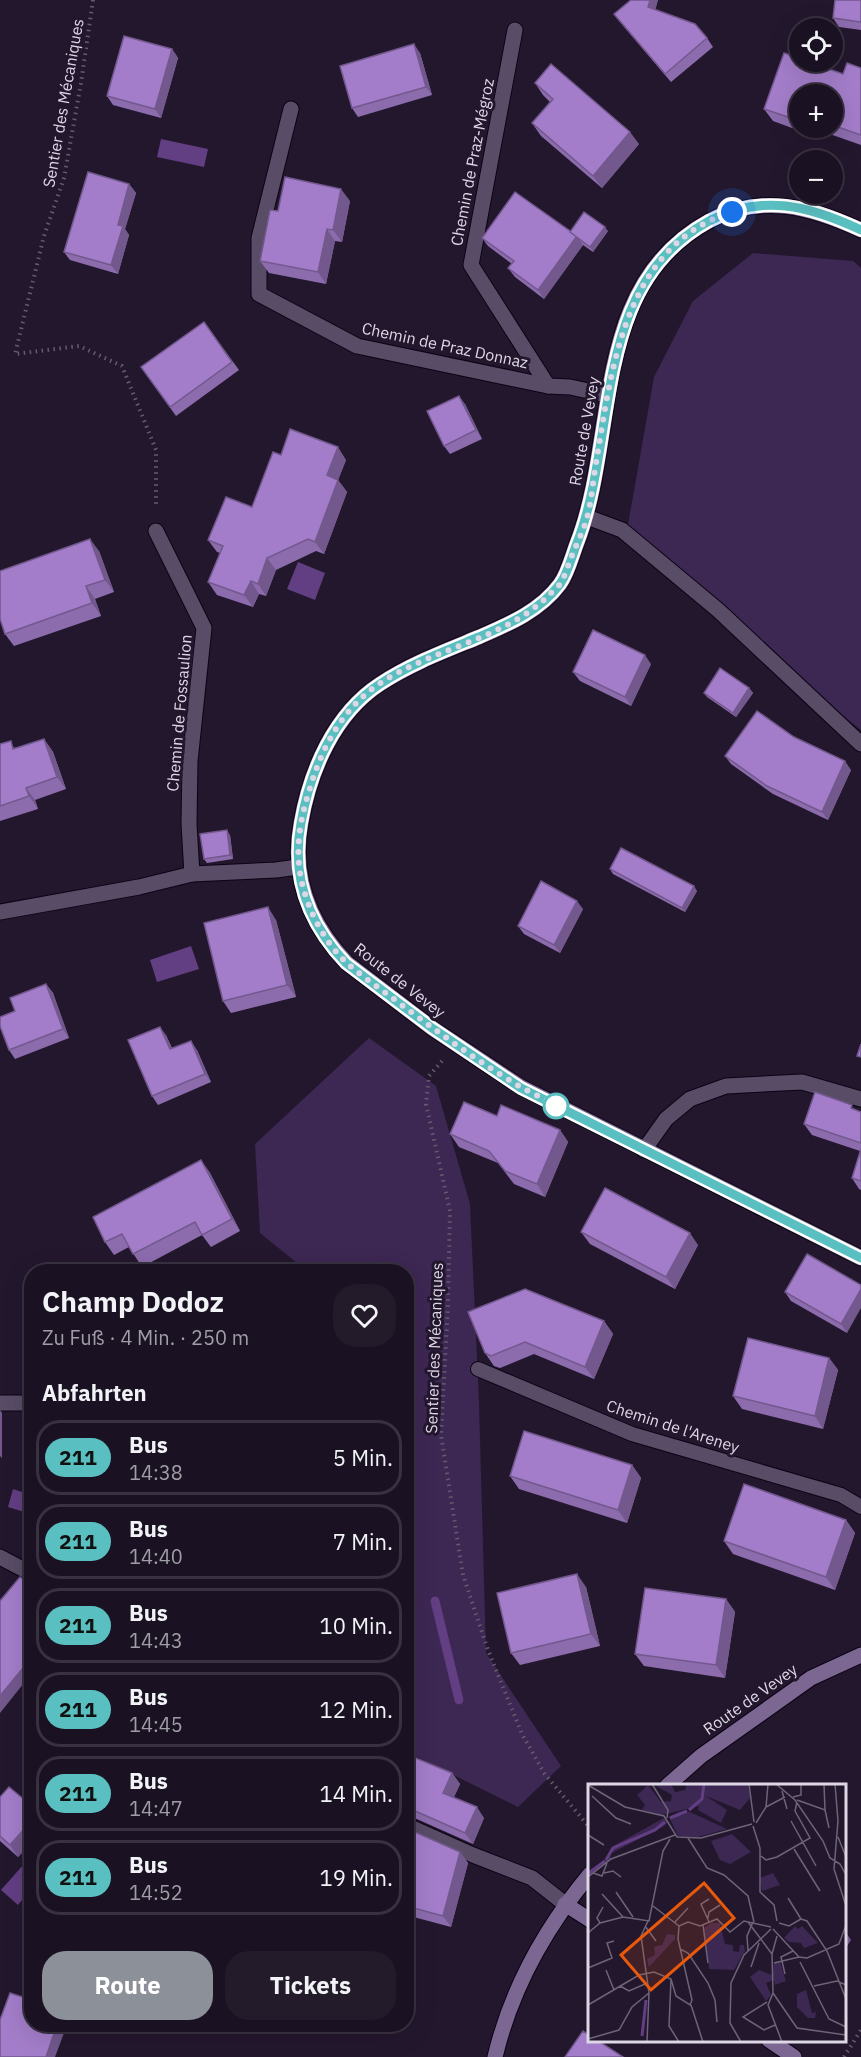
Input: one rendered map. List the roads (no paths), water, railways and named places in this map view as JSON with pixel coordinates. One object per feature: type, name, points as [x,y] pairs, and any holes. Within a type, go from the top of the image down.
[{"type":"street","name":"Chemin de Praz-Mégroz","points":[[515,30],[471,265],[548,386]]},
{"type":"street","name":"Chemin de Praz Donnaz","points":[[291,109],[259,238],[260,294],[357,346],[548,386],[570,387],[607,395]]},
{"type":"street","name":"Route de Vevey","points":[[861,230],[819,212],[797,207],[771,205],[744,208],[719,216],[699,227],[680,240],[664,256],[649,273],[628,314],[607,395],[587,517],[561,583],[537,607],[509,624],[418,662],[378,685],[354,706],[334,730],[314,773],[303,809],[298,838],[298,867],[303,889],[324,936],[346,963],[432,1028],[521,1088],[861,1258]]},
{"type":"street","points":[[587,517],[622,530],[718,610],[861,744]]},
{"type":"street","name":"Chemin de Fossaulion","points":[[156,531],[204,628],[190,761],[189,824],[192,874]]},
{"type":"street","points":[[0,912],[138,887],[192,874],[298,867]]},
{"type":"street","points":[[644,1150],[666,1119],[690,1099],[726,1086],[802,1082],[861,1099]]},
{"type":"street","points":[[0,1403],[24,1403]]},
{"type":"street","points":[[0,1557],[24,1570]]},
{"type":"street","name":"Route de Vevey","points":[[668,1784],[701,1756],[810,1678],[861,1655]]},
{"type":"street","points":[[414,1829],[532,1878],[588,1919]]},
{"type":"street","points":[[495,2057],[517,1992],[540,1947],[565,1904],[588,1876]]},
{"type":"street","points":[[772,2042],[794,2057]]},
{"type":"lane","name":"Chemin de l'Areney","points":[[478,1369],[632,1434],[841,1495],[861,1507]]},
{"type":"waterway","points":[[435,1601],[459,1700]]}]
